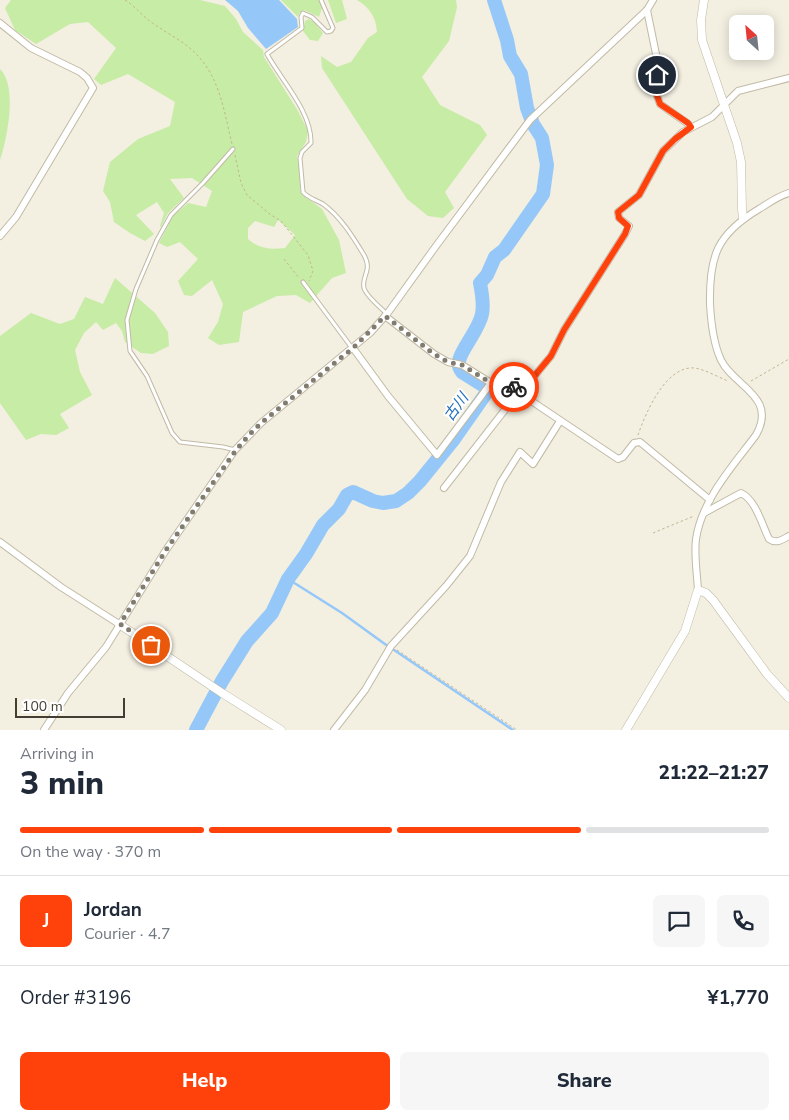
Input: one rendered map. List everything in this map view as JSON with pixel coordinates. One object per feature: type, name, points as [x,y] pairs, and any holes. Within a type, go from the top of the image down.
[{"type":"street","points":[[44,730],[68,693],[106,647],[166,550],[236,450],[261,423],[353,348],[386,315],[532,118],[647,10],[653,0]]},
{"type":"street","points":[[704,0],[701,29],[703,46],[724,105],[741,162],[743,218]]},
{"type":"street","points":[[647,10],[657,59],[657,75],[654,87],[660,104],[691,127]]},
{"type":"street","points":[[0,23],[31,48],[80,72],[87,78],[93,88],[16,217],[0,236]]},
{"type":"street","points":[[522,391],[551,356],[564,330],[625,234],[628,226],[619,218],[618,212],[639,195],[663,151],[691,127],[712,118],[738,91],[789,78]]},
{"type":"street","points":[[626,730],[686,631],[698,590],[696,539],[703,513],[760,427],[762,414],[753,394],[725,367],[720,359],[712,324],[710,286],[712,266],[721,242],[732,228],[743,218],[789,193]]},
{"type":"street","points":[[386,315],[434,354],[448,362],[459,365],[488,386]]},
{"type":"street","points":[[353,348],[388,396],[437,455],[488,386],[504,383],[522,391],[527,398],[618,459],[623,457],[634,443],[640,442],[710,500]]},
{"type":"street","points":[[444,488],[511,402],[504,395],[504,383]]},
{"type":"street","points":[[334,730],[365,690],[392,646],[446,586],[470,556],[500,482],[520,452],[533,464],[560,421]]},
{"type":"street","points":[[703,513],[741,493],[749,499],[754,507],[769,539],[774,542],[789,536]]},
{"type":"street","points":[[0,542],[67,591],[281,730]]},
{"type":"street","points":[[698,590],[714,600],[767,674],[789,698]]},
{"type":"lane","points":[[321,0],[333,28],[331,31],[327,32],[312,17],[303,13],[300,17],[302,28],[267,54],[302,109],[312,133],[312,142],[302,152],[300,158],[303,192],[306,196],[323,205],[342,222],[369,265],[363,286],[365,291],[386,315]]},
{"type":"lane","points":[[233,149],[203,183],[171,214],[157,240],[136,289],[127,320],[130,350],[147,376],[172,433],[180,442],[236,450]]},
{"type":"lane","points":[[304,284],[353,348]]},
{"type":"path","points":[[124,0],[134,5],[139,13],[149,21],[186,45],[199,56],[210,70],[220,90],[241,183],[248,195],[271,215],[282,221],[308,255],[313,271],[312,276],[304,284],[284,258]]},
{"type":"path","points":[[636,442],[638,433],[662,385],[680,371],[695,368],[745,385],[789,359]]},
{"type":"path","points":[[653,533],[703,513]]},
{"type":"path","points":[[392,646],[517,730]]},
{"type":"green space","points":[[11,0],[200,0],[225,6],[236,19],[243,32],[263,50],[264,57],[298,111],[308,131],[306,142],[297,156],[300,190],[303,195],[322,209],[339,240],[346,273],[332,278],[310,303],[296,295],[277,296],[243,312],[239,342],[219,345],[208,338],[218,322],[223,304],[212,280],[192,296],[184,295],[178,281],[198,259],[180,242],[167,247],[159,243],[173,216],[188,203],[206,207],[212,191],[192,178],[170,179],[184,198],[168,213],[161,227],[164,213],[157,202],[136,215],[154,234],[145,241],[114,222],[110,202],[103,191],[110,162],[138,139],[170,126],[175,102],[128,74],[101,85],[94,79],[116,48],[88,22],[70,24],[36,44],[15,30],[5,8]],"holes":[[[278,220],[295,235],[285,248],[265,248],[256,245],[248,239],[248,228],[255,221],[274,227]]]},
{"type":"green space","points":[[281,0],[319,0],[322,8],[319,17],[304,10],[298,17]]},
{"type":"green space","points":[[328,0],[342,0],[347,19],[336,23]]},
{"type":"green space","points":[[357,0],[456,0],[457,7],[449,41],[422,77],[440,105],[480,125],[487,135],[445,192],[454,208],[443,218],[428,216],[407,199],[322,68],[321,56],[337,67],[351,62],[368,38],[377,32],[372,13]]},
{"type":"green space","points":[[309,19],[323,33],[318,41],[310,40],[303,31],[305,21]]},
{"type":"green space","points":[[0,69],[9,88],[10,100],[8,126],[0,160]]},
{"type":"green space","points":[[115,278],[155,313],[168,332],[169,346],[153,354],[141,353],[125,342],[122,331],[116,323],[103,330],[96,322],[84,333],[75,350],[80,372],[92,395],[60,414],[69,428],[56,435],[41,434],[26,440],[0,403],[0,336],[31,313],[60,324],[74,319],[85,297],[103,304]]},
{"type":"water","points":[[225,0],[279,0],[297,19],[298,27],[266,49],[248,28],[238,11]]},
{"type":"waterway","name":"古川","points":[[196,730],[222,681],[247,641],[272,613],[288,579],[306,554],[323,525],[339,509],[347,495],[353,492],[373,501],[383,503],[396,501],[408,493],[454,439],[489,389],[462,372],[459,367],[460,356],[482,314],[483,302],[480,283],[487,275],[495,257],[504,250],[543,194],[547,165],[542,138],[533,124],[527,108],[521,74],[510,56],[507,40],[494,0]]},
{"type":"waterway","points":[[288,579],[342,613],[389,647]]},
{"type":"waterway","points":[[394,650],[513,730]]},
{"type":"way so far","points":[[151,645],[120,624],[166,550],[236,450],[261,423],[353,348],[385,316],[413,339],[448,362],[462,365],[491,383],[504,383],[514,387]]},
{"type":"route","points":[[514,387],[522,391],[551,356],[564,330],[566,330],[577,309],[625,234],[628,226],[619,218],[618,212],[639,195],[663,151],[691,127],[660,104],[654,87],[657,75]]}]
